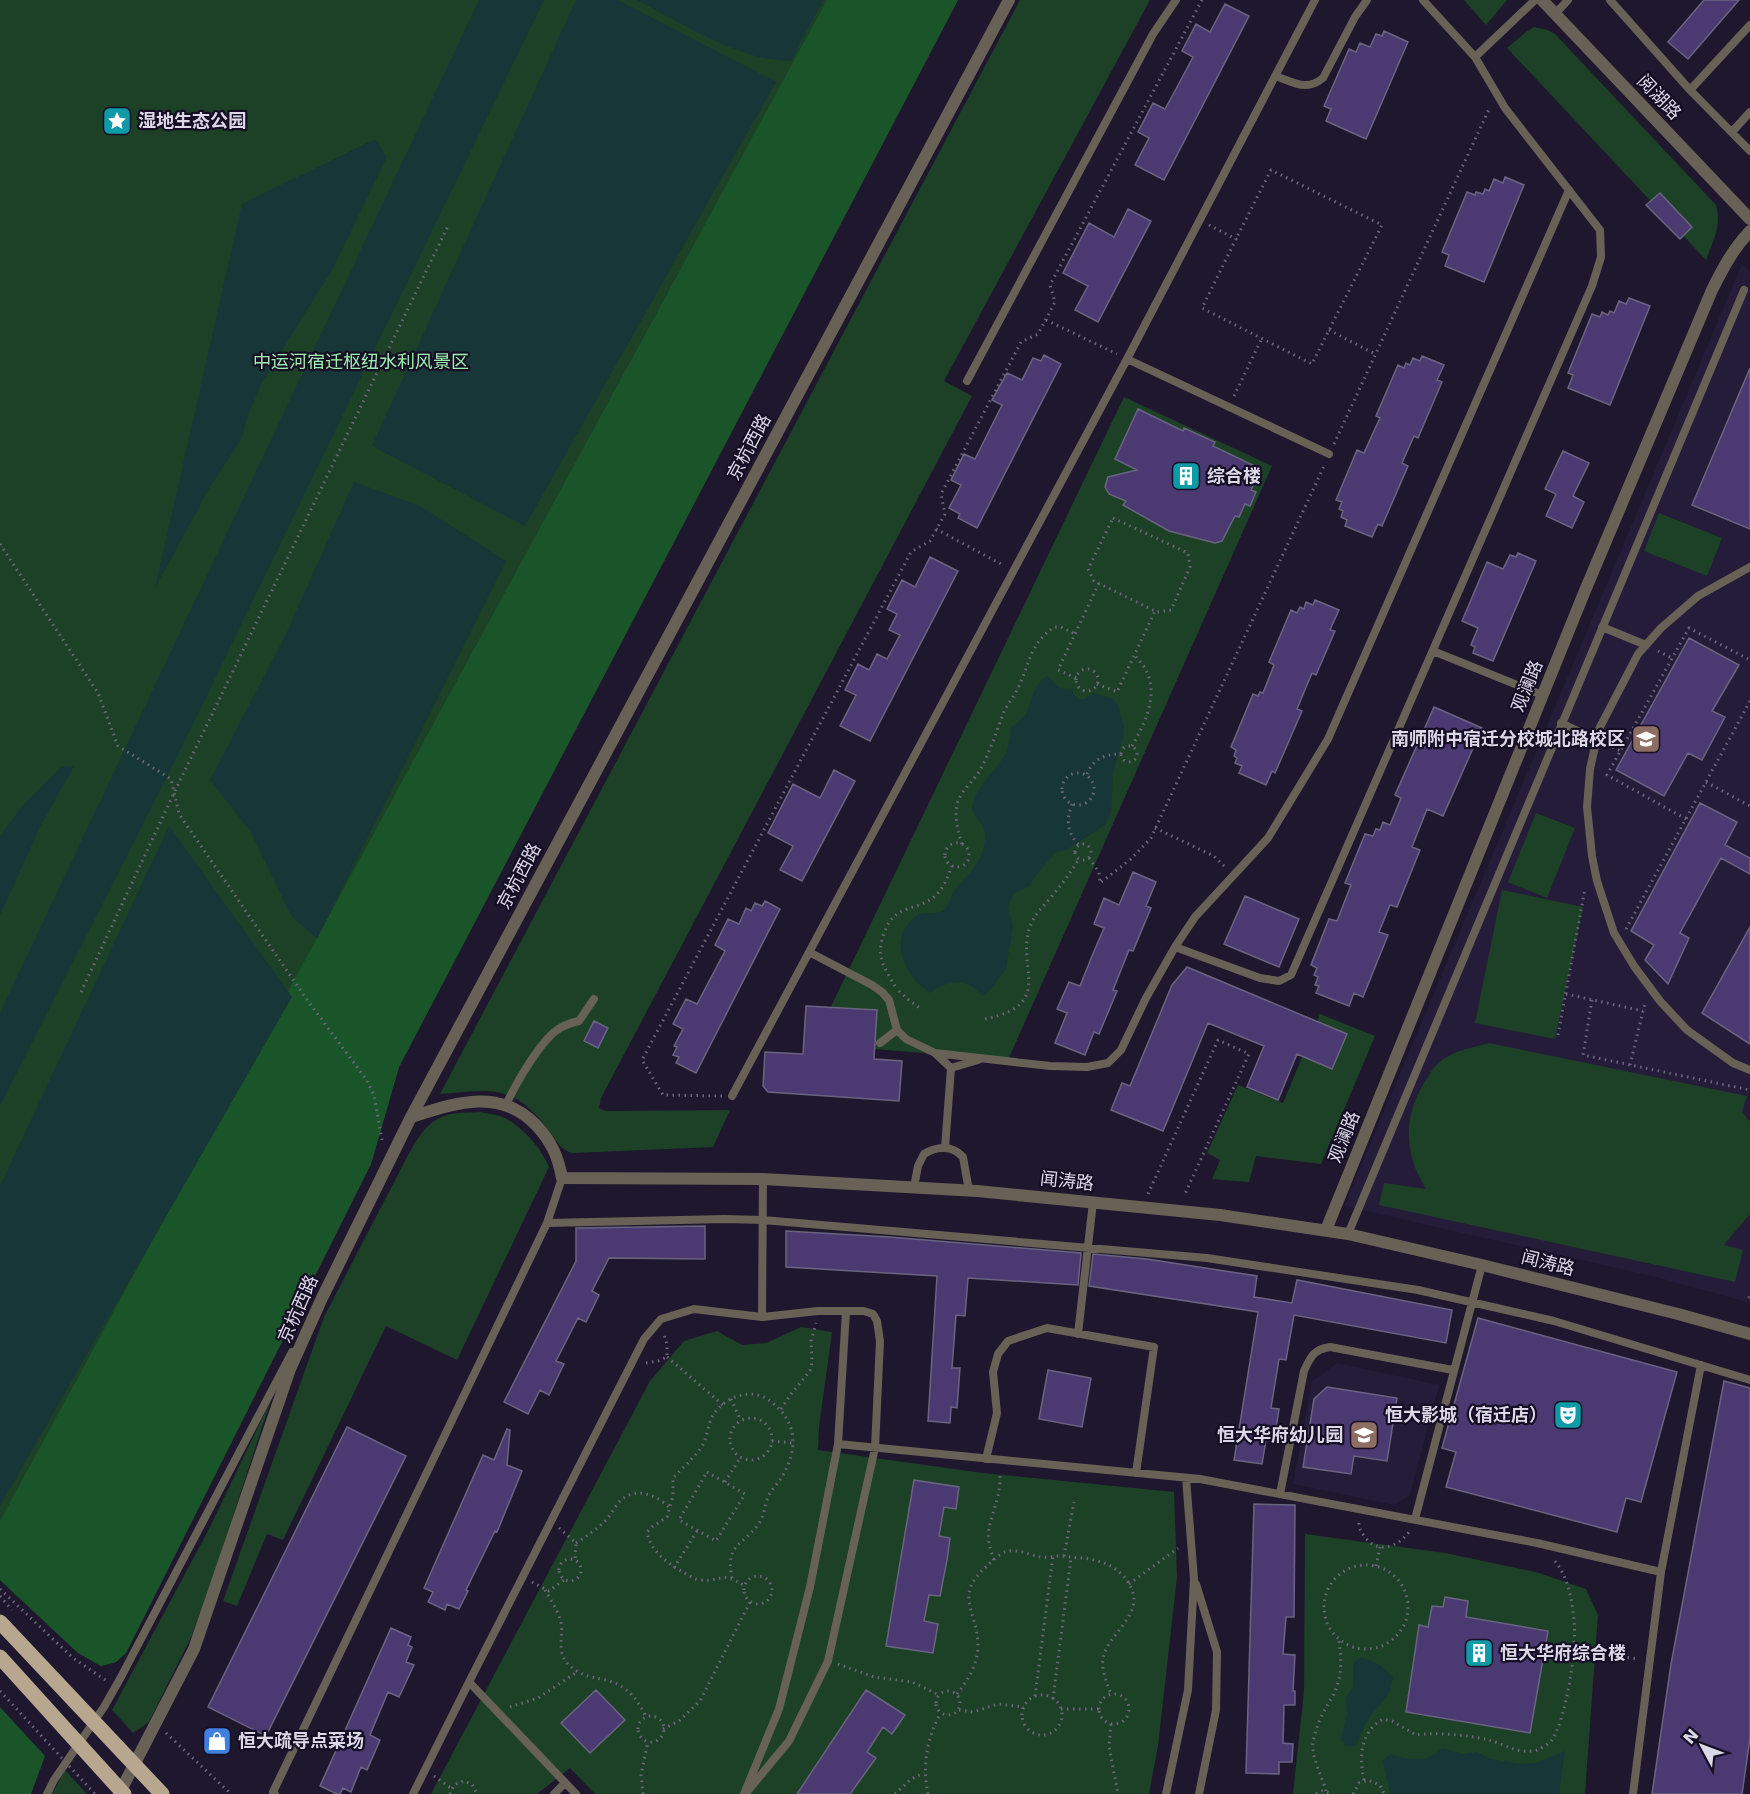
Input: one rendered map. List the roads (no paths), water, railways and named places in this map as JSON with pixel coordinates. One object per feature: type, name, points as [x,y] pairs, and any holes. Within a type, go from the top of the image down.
[{"type":"main road","points":[[0,1622],[162,1794]]},
{"type":"main road","points":[[0,1657],[124,1794]]},
{"type":"street","name":"京杭西路","points":[[119,1794],[194,1649],[290,1369],[387,1165],[1009,0]]},
{"type":"street","name":"阅湖路","points":[[1542,0],[1750,219]]},
{"type":"street","name":"观澜路","points":[[1326,1230],[1542,695],[1712,290],[1731,254],[1750,231]]},
{"type":"street","points":[[411,1117],[454,1103],[481,1101],[516,1108],[542,1132],[554,1148],[561,1178]]},
{"type":"street","name":"闻涛路","points":[[561,1178],[763,1179],[969,1191],[1178,1210],[1348,1234],[1482,1265],[1750,1334]]},
{"type":"lane","points":[[967,381],[1153,34],[1176,0]]},
{"type":"lane","points":[[732,1096],[1127,358],[1315,0]]},
{"type":"lane","points":[[1275,76],[1305,86],[1314,85],[1323,78],[1355,17],[1367,0]]},
{"type":"lane","points":[[1175,947],[1260,978],[1279,981],[1291,975],[1592,286],[1601,257],[1600,230],[1505,108],[1475,57],[1423,0]]},
{"type":"lane","points":[[1475,57],[1535,0]]},
{"type":"lane","points":[[1555,14],[1568,0]]},
{"type":"lane","points":[[1610,0],[1690,90],[1750,151]]},
{"type":"lane","points":[[1690,90],[1750,25]]},
{"type":"lane","points":[[1732,132],[1750,112]]},
{"type":"lane","points":[[809,952],[882,992],[889,1000],[897,1030],[906,1039],[936,1053],[1087,1068],[1108,1063],[1121,1050],[1146,998],[1175,947],[1195,917],[1268,838],[1328,739],[1569,190]]},
{"type":"lane","points":[[1348,1234],[1744,290]]},
{"type":"lane","points":[[1127,358],[1329,454]]},
{"type":"lane","points":[[1750,567],[1698,596],[1661,628],[1638,654],[1599,729],[1590,769],[1587,807],[1597,881],[1614,933],[1634,966],[1687,1029],[1733,1063],[1750,1070]]},
{"type":"lane","points":[[1602,627],[1646,645]]},
{"type":"lane","points":[[1432,651],[1542,695]]},
{"type":"lane","points":[[1561,723],[1597,740]]},
{"type":"lane","points":[[506,1105],[514,1087],[550,1035],[569,1023],[579,1021],[594,999]]},
{"type":"lane","points":[[880,1043],[897,1030]]},
{"type":"lane","points":[[936,1053],[951,1068],[945,1148]]},
{"type":"lane","points":[[951,1068],[982,1058]]},
{"type":"lane","points":[[914,1187],[918,1166],[924,1154],[937,1148],[945,1148],[963,1157],[969,1191]]},
{"type":"lane","points":[[275,1794],[273,1792],[278,1781],[547,1223],[561,1178]]},
{"type":"lane","points":[[762,1317],[763,1179]]},
{"type":"lane","points":[[1078,1334],[1093,1202]]},
{"type":"lane","points":[[547,1223],[724,1219],[763,1221],[1207,1258],[1418,1290],[1554,1321],[1750,1380]]},
{"type":"lane","points":[[1415,1519],[1482,1265]]},
{"type":"lane","points":[[47,1794],[116,1687],[322,1298]]},
{"type":"lane","points":[[413,1794],[632,1362],[644,1339],[659,1321],[694,1309],[762,1317],[818,1311],[864,1311],[873,1314],[877,1321],[880,1341],[875,1448],[828,1661],[789,1741],[745,1794]]},
{"type":"lane","points":[[745,1794],[779,1708],[810,1587],[838,1444],[846,1311]]},
{"type":"lane","points":[[986,1459],[997,1413],[993,1372],[998,1354],[1008,1341],[1047,1328],[1154,1347],[1136,1473]]},
{"type":"lane","points":[[1280,1494],[1304,1371],[1310,1358],[1318,1349],[1330,1347],[1453,1370]]},
{"type":"lane","points":[[1633,1794],[1661,1572],[1701,1365]]},
{"type":"lane","points":[[838,1444],[1186,1478],[1415,1519],[1540,1544],[1661,1572]]},
{"type":"lane","points":[[1166,1794],[1188,1690],[1194,1579],[1186,1478]]},
{"type":"lane","points":[[1194,1579],[1217,1652],[1216,1710],[1199,1794]]},
{"type":"lane","points":[[469,1682],[576,1794]]},
{"type":"lane","points":[[554,1794],[565,1783]]},
{"type":"place","name":"湿地生态公园","points":[[117,121]]},
{"type":"place","name":"综合楼","points":[[1186,476]]},
{"type":"place","name":"南师附中宿迁分校城北路校区","points":[[1646,739]]},
{"type":"place","name":"恒大影城（宿迁店）","points":[[1568,1415]]},
{"type":"place","name":"恒大华府幼儿园","points":[[1364,1435]]},
{"type":"place","name":"恒大华府综合楼","points":[[1479,1653]]},
{"type":"place","name":"恒大疏导点菜场","points":[[217,1741]]},
{"type":"park label","name":"中运河宿迁枢纽水利风景区","points":[[361,362]]}]
